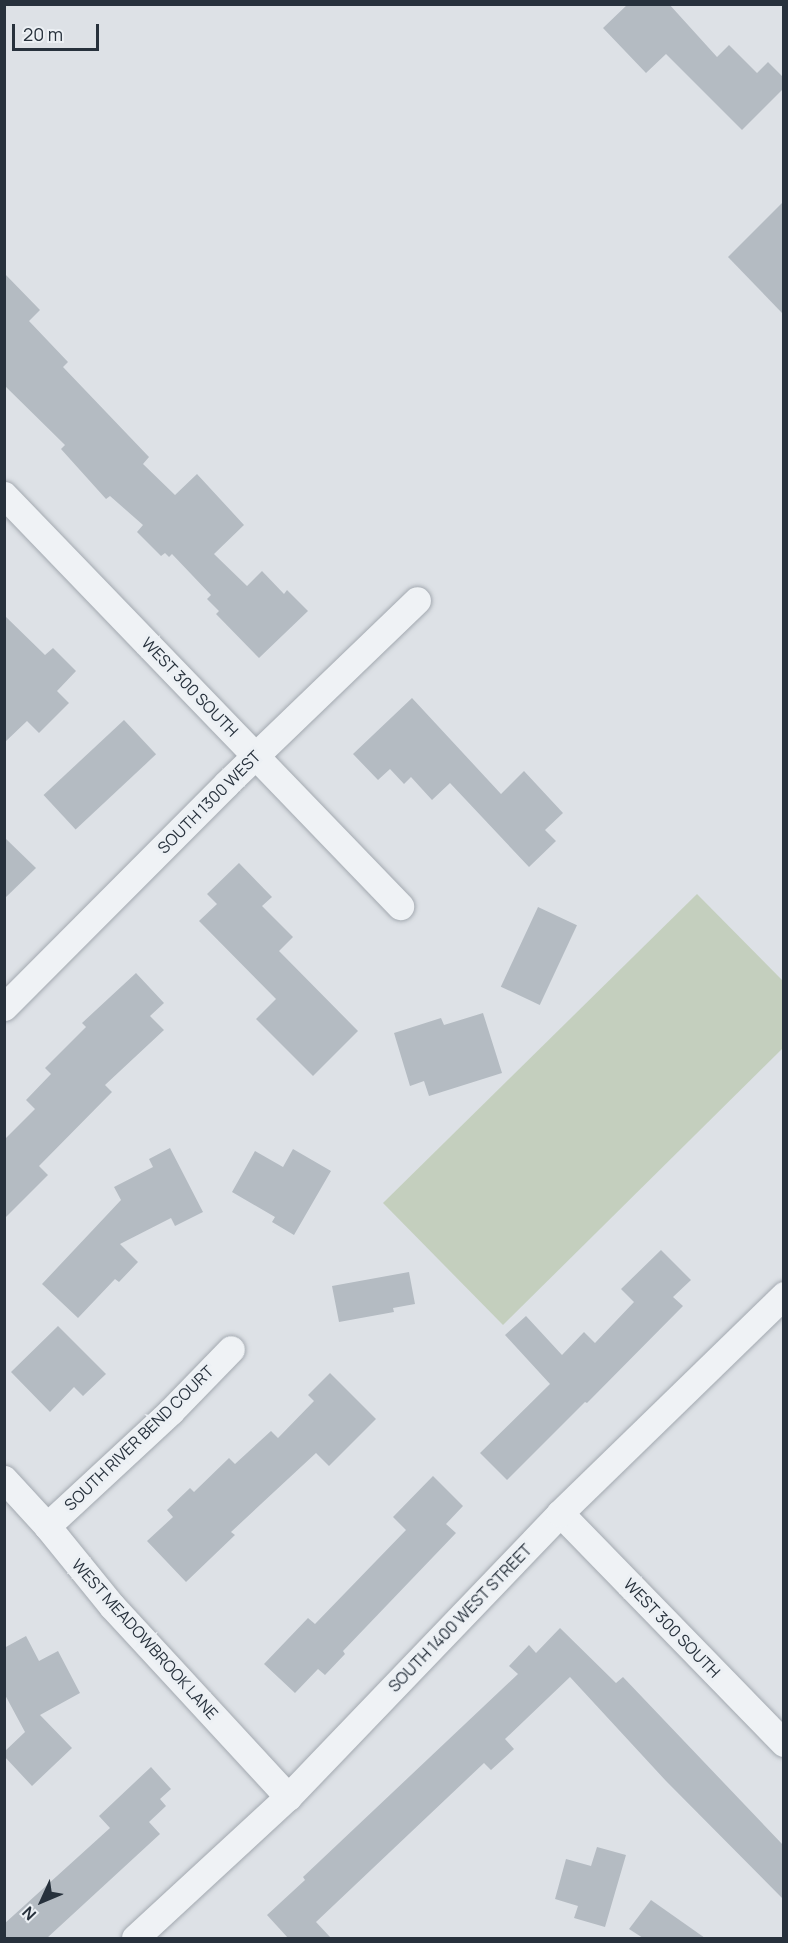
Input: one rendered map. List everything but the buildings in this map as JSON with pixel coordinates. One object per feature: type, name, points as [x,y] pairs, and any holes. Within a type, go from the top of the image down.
[{"type":"street","name":"WEST 300 SOUTH","points":[[4,495],[400,906]]},
{"type":"street","name":"SOUTH 1300 WEST","points":[[4,1007],[255,755],[417,600]]},
{"type":"street","name":"SOUTH 1400 WEST STREET","points":[[135,1938],[288,1797],[560,1513],[783,1295]]},
{"type":"street","name":"SOUTH RIVER BEND COURT","points":[[47,1526],[171,1411],[231,1349]]},
{"type":"street","name":"WEST MEADOWBROOK LANE","points":[[4,1479],[47,1526],[112,1606],[288,1797]]},
{"type":"street","name":"WEST 300 SOUTH","points":[[560,1513],[783,1743]]},
{"type":"green space","points":[[697,894],[783,981],[783,1048],[503,1325],[383,1203]]}]
